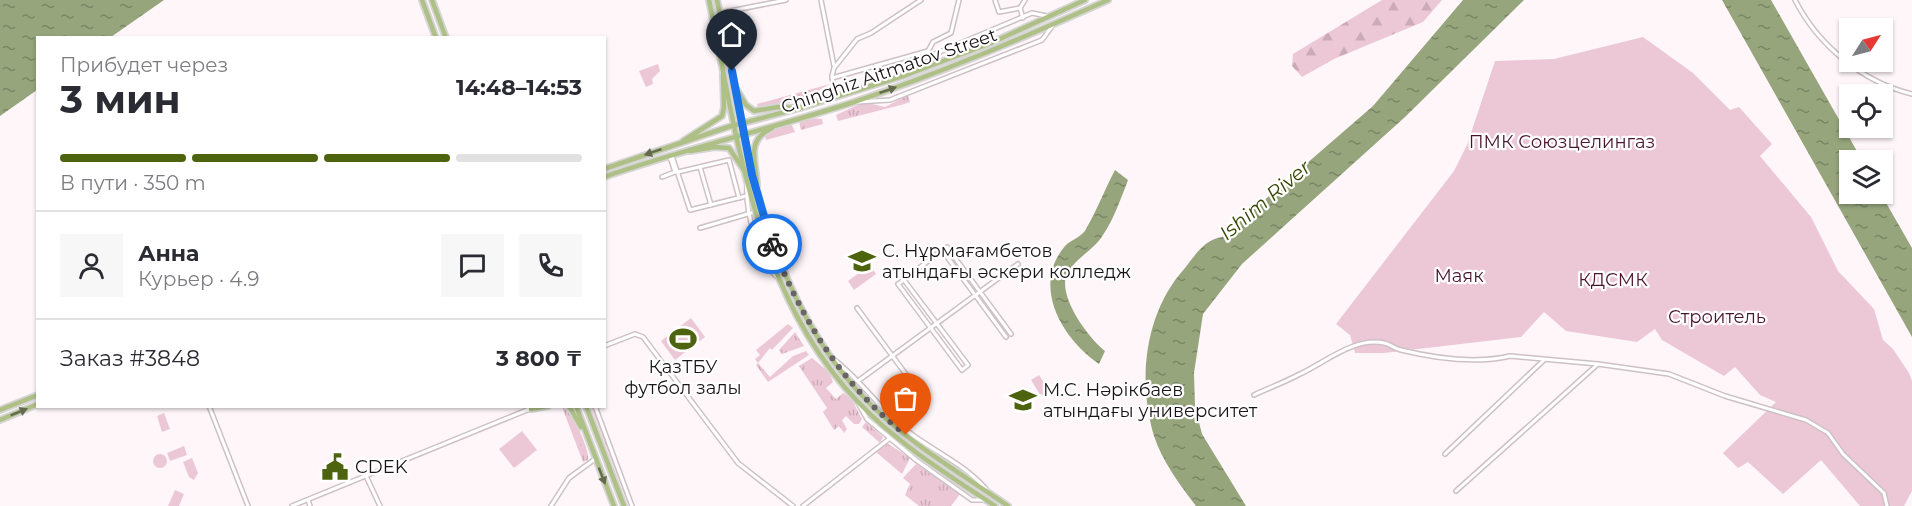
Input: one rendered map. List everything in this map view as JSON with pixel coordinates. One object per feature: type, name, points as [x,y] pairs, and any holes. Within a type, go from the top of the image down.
[{"type":"main road","points":[[422,0],[435,36]]},
{"type":"main road","points":[[709,0],[752,204],[777,277],[812,344],[857,402],[924,459],[995,506]]},
{"type":"main road","points":[[717,0],[743,133],[768,233],[784,276],[830,356],[864,398],[892,425],[1008,506]]},
{"type":"main road","name":"Chinghiz Aitmatov Street","points":[[606,168],[741,123],[800,108],[906,75],[991,43],[1085,0]]},
{"type":"main road","name":"Chinghiz Aitmatov Street","points":[[606,176],[672,154],[852,102],[949,69],[1108,0]]},
{"type":"main road","points":[[425,8],[433,2],[445,36]]},
{"type":"main road","points":[[679,144],[722,116],[724,107],[723,67]]},
{"type":"main road","points":[[736,88],[746,105],[754,111],[778,107],[800,108]]},
{"type":"main road","points":[[758,194],[755,144],[760,136],[784,122]]},
{"type":"main road","points":[[672,154],[716,147],[729,148],[748,177]]},
{"type":"main road","points":[[0,410],[36,396]]},
{"type":"main road","points":[[0,420],[36,405]]},
{"type":"main road","points":[[570,408],[586,434]]},
{"type":"main road","points":[[577,408],[613,505]]},
{"type":"main road","points":[[587,408],[624,506]]},
{"type":"street","points":[[720,13],[765,2],[786,0]]},
{"type":"street","points":[[821,0],[834,68],[832,78],[834,89]]},
{"type":"street","points":[[834,68],[860,36],[871,33],[921,0]]},
{"type":"street","points":[[926,55],[933,42],[951,33],[958,0]]},
{"type":"street","points":[[994,0],[1000,12],[1020,8],[1025,0]]},
{"type":"street","points":[[1795,0],[1824,41],[1857,70],[1912,94]]},
{"type":"street","points":[[1020,8],[1023,18]]},
{"type":"street","points":[[906,75],[918,61],[1032,13],[1049,16]]},
{"type":"street","points":[[852,102],[890,100],[927,88],[1042,40],[1054,24]]},
{"type":"street","points":[[832,78],[928,51]]},
{"type":"street","points":[[672,154],[690,210],[746,196]]},
{"type":"street","points":[[662,177],[675,172],[672,154]]},
{"type":"street","points":[[678,172],[729,160],[739,198]]},
{"type":"street","points":[[700,166],[711,205]]},
{"type":"street","points":[[748,177],[746,196],[761,255],[767,268],[777,277]]},
{"type":"street","points":[[700,228],[751,213]]},
{"type":"street","points":[[904,280],[968,366],[962,370],[898,284],[942,250],[947,247],[1011,334]]},
{"type":"street","points":[[942,250],[1006,337]]},
{"type":"street","points":[[858,381],[1018,264]]},
{"type":"street","points":[[857,308],[919,392]]},
{"type":"street","points":[[606,345],[634,334],[643,337],[738,463],[793,506]]},
{"type":"street","points":[[1254,395],[1302,374],[1339,352],[1354,346],[1376,343],[1386,343],[1396,349],[1443,357],[1496,360],[1510,356],[1598,364],[1669,374],[1725,396],[1747,401],[1817,425],[1884,494],[1887,506]]},
{"type":"street","points":[[830,356],[858,381],[899,424],[924,443],[972,473],[989,493]]},
{"type":"street","points":[[1444,454],[1544,360]]},
{"type":"street","points":[[1456,491],[1598,364]]},
{"type":"street","points":[[857,402],[867,419],[889,439],[972,500],[986,500]]},
{"type":"street","points":[[210,408],[248,506]]},
{"type":"street","points":[[295,505],[532,408]]},
{"type":"street","points":[[596,408],[632,506]]},
{"type":"street","points":[[803,506],[889,439]]},
{"type":"street","points":[[551,506],[569,478],[596,459]]},
{"type":"street","points":[[366,476],[380,506]]},
{"type":"street","points":[[308,500],[310,506]]},
{"type":"green space","points":[[1382,0],[1442,0],[1423,22],[1334,59],[1302,77],[1292,66],[1293,54]]},
{"type":"green space","points":[[1643,37],[1693,73],[1730,110],[1739,107],[1772,144],[1760,156],[1811,217],[1838,271],[1874,309],[1883,340],[1893,349],[1912,381],[1912,491],[1904,506],[1860,506],[1821,460],[1783,494],[1748,462],[1738,468],[1723,453],[1776,402],[1760,395],[1735,367],[1724,376],[1662,340],[1655,329],[1637,342],[1566,331],[1544,312],[1521,337],[1384,353],[1355,353],[1350,335],[1336,324],[1454,171],[1467,145],[1495,61],[1554,59]]},
{"type":"green space","points":[[658,64],[660,71],[652,79],[653,84],[646,87],[639,71]]},
{"type":"green space","points":[[830,84],[798,102],[758,108],[757,104]]},
{"type":"green space","points":[[908,95],[910,102],[901,105],[838,121],[836,115],[864,102],[885,107]]},
{"type":"green space","points":[[810,118],[822,119],[823,124],[801,130],[799,121]]},
{"type":"green space","points":[[791,123],[795,132],[766,140],[765,136],[772,129]]},
{"type":"green space","points":[[870,265],[876,274],[854,290],[848,281]]},
{"type":"green space","name":"ҚазТБУ футбол залы","points":[[691,318],[705,337],[675,360],[661,341]]},
{"type":"green space","points":[[788,324],[793,328],[772,350],[770,348],[758,363],[755,359],[760,355],[756,350]]},
{"type":"green space","points":[[795,332],[804,346],[782,354],[779,350]]},
{"type":"green space","points":[[806,351],[809,355],[768,382],[756,365],[758,363],[770,377],[793,356]]},
{"type":"green space","points":[[812,358],[829,372],[833,382],[826,388],[836,399],[843,393],[851,398],[862,419],[859,424],[854,424],[846,416],[842,420],[847,429],[844,433],[839,426],[834,430],[823,412],[827,408],[799,366]]},
{"type":"green space","points":[[1039,375],[1049,390],[1041,396],[1031,380]]},
{"type":"green space","points":[[562,408],[570,415],[586,447],[588,460],[583,462]]},
{"type":"green space","points":[[565,408],[587,458],[585,459]]},
{"type":"green space","points":[[591,408],[593,408],[631,506],[629,506]]},
{"type":"green space","points":[[164,413],[170,429],[162,432],[157,416]]},
{"type":"green space","points":[[866,422],[883,437],[880,443],[862,427]]},
{"type":"green space","points":[[522,431],[537,450],[514,468],[499,449]]},
{"type":"green space","points":[[887,443],[910,458],[902,474],[876,452]]},
{"type":"green space","points":[[184,446],[187,455],[170,461],[167,453]]},
{"type":"green space","points":[[160,454],[165,456],[167,461],[165,466],[160,468],[155,466],[153,461],[155,456]]},
{"type":"green space","points":[[192,458],[198,473],[194,480],[189,477],[183,462]]},
{"type":"green space","points":[[916,464],[960,494],[951,506],[919,506],[905,495],[910,484],[903,478]]},
{"type":"green space","points":[[175,490],[184,494],[179,506],[168,506]]},
{"type":"water","points":[[0,0],[164,0],[112,36],[36,36],[36,91],[0,116]]},
{"type":"water","name":"Ishim River","points":[[1463,0],[1524,0],[1405,117],[1242,264],[1203,314],[1194,373],[1195,407],[1202,434],[1246,506],[1196,506],[1162,455],[1154,436],[1146,392],[1148,347],[1153,325],[1171,286],[1201,248],[1210,241],[1222,237],[1373,106]]},
{"type":"water","points":[[1722,0],[1771,0],[1839,120],[1839,138],[1849,138],[1856,150],[1839,150],[1839,204],[1887,204],[1912,248],[1912,337]]},
{"type":"water","points":[[1115,170],[1128,180],[1114,215],[1099,240],[1068,272],[1065,281],[1066,291],[1075,314],[1090,336],[1105,351],[1099,364],[1073,341],[1063,326],[1055,311],[1051,294],[1051,278],[1055,262],[1065,246],[1086,229]]},
{"type":"way so far","points":[[772,244],[796,300],[830,356],[871,405],[906,435]]},
{"type":"place","name":"С. Нұрмағамбетов атындағы әскери колледж","points":[[862,261]]},
{"type":"place","name":"ҚазТБУ футбол залы","points":[[683,339]]},
{"type":"place","name":"М.С. Нәрікбаев атындағы университет","points":[[1023,400]]},
{"type":"place","name":"CDEK","points":[[335,467]]},
{"type":"route","points":[[732,71],[752,175],[772,244]]},
{"type":"park label","name":"ПМК Союзцелингаз","points":[[1562,142]]},
{"type":"park label","name":"Маяк","points":[[1459,276]]},
{"type":"park label","name":"КДСМК","points":[[1613,280]]},
{"type":"park label","name":"Строитель","points":[[1717,317]]}]
